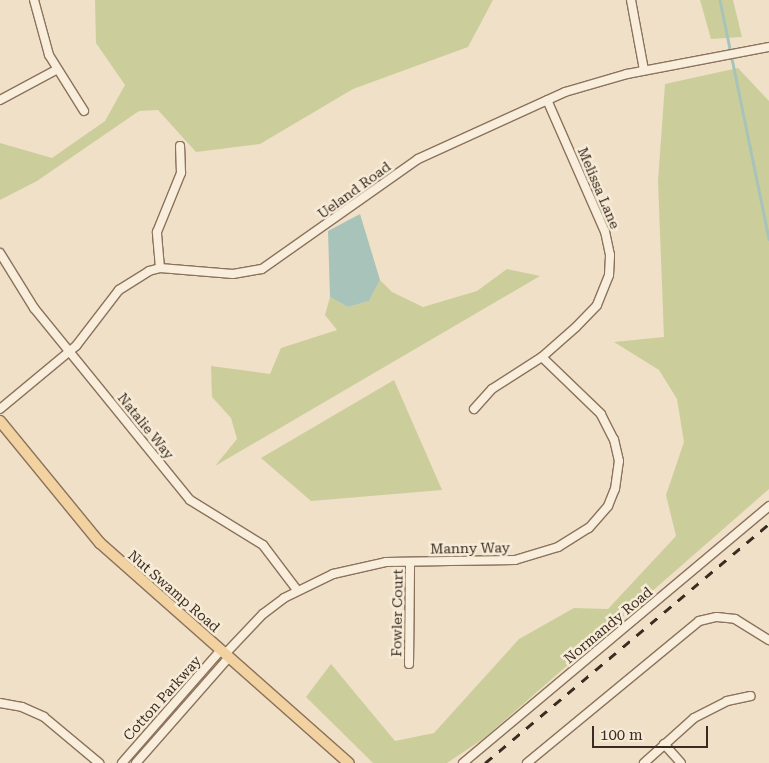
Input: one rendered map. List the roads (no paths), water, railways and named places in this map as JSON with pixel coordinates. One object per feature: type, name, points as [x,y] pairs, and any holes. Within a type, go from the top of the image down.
[{"type":"main road","name":"Nut Swamp Road","points":[[0,421],[100,543],[349,763]]},
{"type":"street","points":[[34,0],[46,48],[56,70],[84,111]]},
{"type":"street","points":[[631,0],[644,70]]},
{"type":"street","name":"Ueland Road","points":[[0,410],[70,352],[119,290],[139,275],[160,268],[233,274],[262,269],[418,159],[547,100],[596,81],[644,70],[769,47]]},
{"type":"street","points":[[0,100],[56,70]]},
{"type":"street","name":"Melissa Lane","points":[[474,409],[492,389],[542,357],[597,305],[609,275],[610,255],[605,232],[547,100]]},
{"type":"street","points":[[160,268],[157,232],[181,173],[180,146]]},
{"type":"street","name":"Natalie Way","points":[[0,254],[24,296],[190,500],[263,545],[297,590]]},
{"type":"street","name":"Manny Way","points":[[225,654],[263,614],[297,590],[353,568],[410,562],[503,562],[534,556],[582,533],[608,506],[619,468],[611,431],[600,414],[542,357]]},
{"type":"street","name":"Normandy Road","points":[[463,763],[769,506]]},
{"type":"street","name":"Fowler Court","points":[[409,664],[410,562]]},
{"type":"street","points":[[527,763],[699,621],[717,616],[735,619],[769,640]]},
{"type":"street","name":"Cotton Parkway","points":[[122,763],[164,715],[225,654]]},
{"type":"street","name":"Cotton Parkway","points":[[136,763],[173,721],[225,654]]},
{"type":"street","points":[[644,763],[664,744],[704,712],[750,696]]},
{"type":"street","points":[[0,703],[22,707],[44,717],[99,763]]},
{"type":"street","points":[[164,715],[173,721]]},
{"type":"street","points":[[664,744],[681,763]]},
{"type":"water","points":[[360,214],[380,280],[369,301],[348,307],[330,297],[328,231]]},
{"type":"waterway","points":[[720,0],[769,239]]},
{"type":"railway","points":[[485,763],[769,524]]}]
